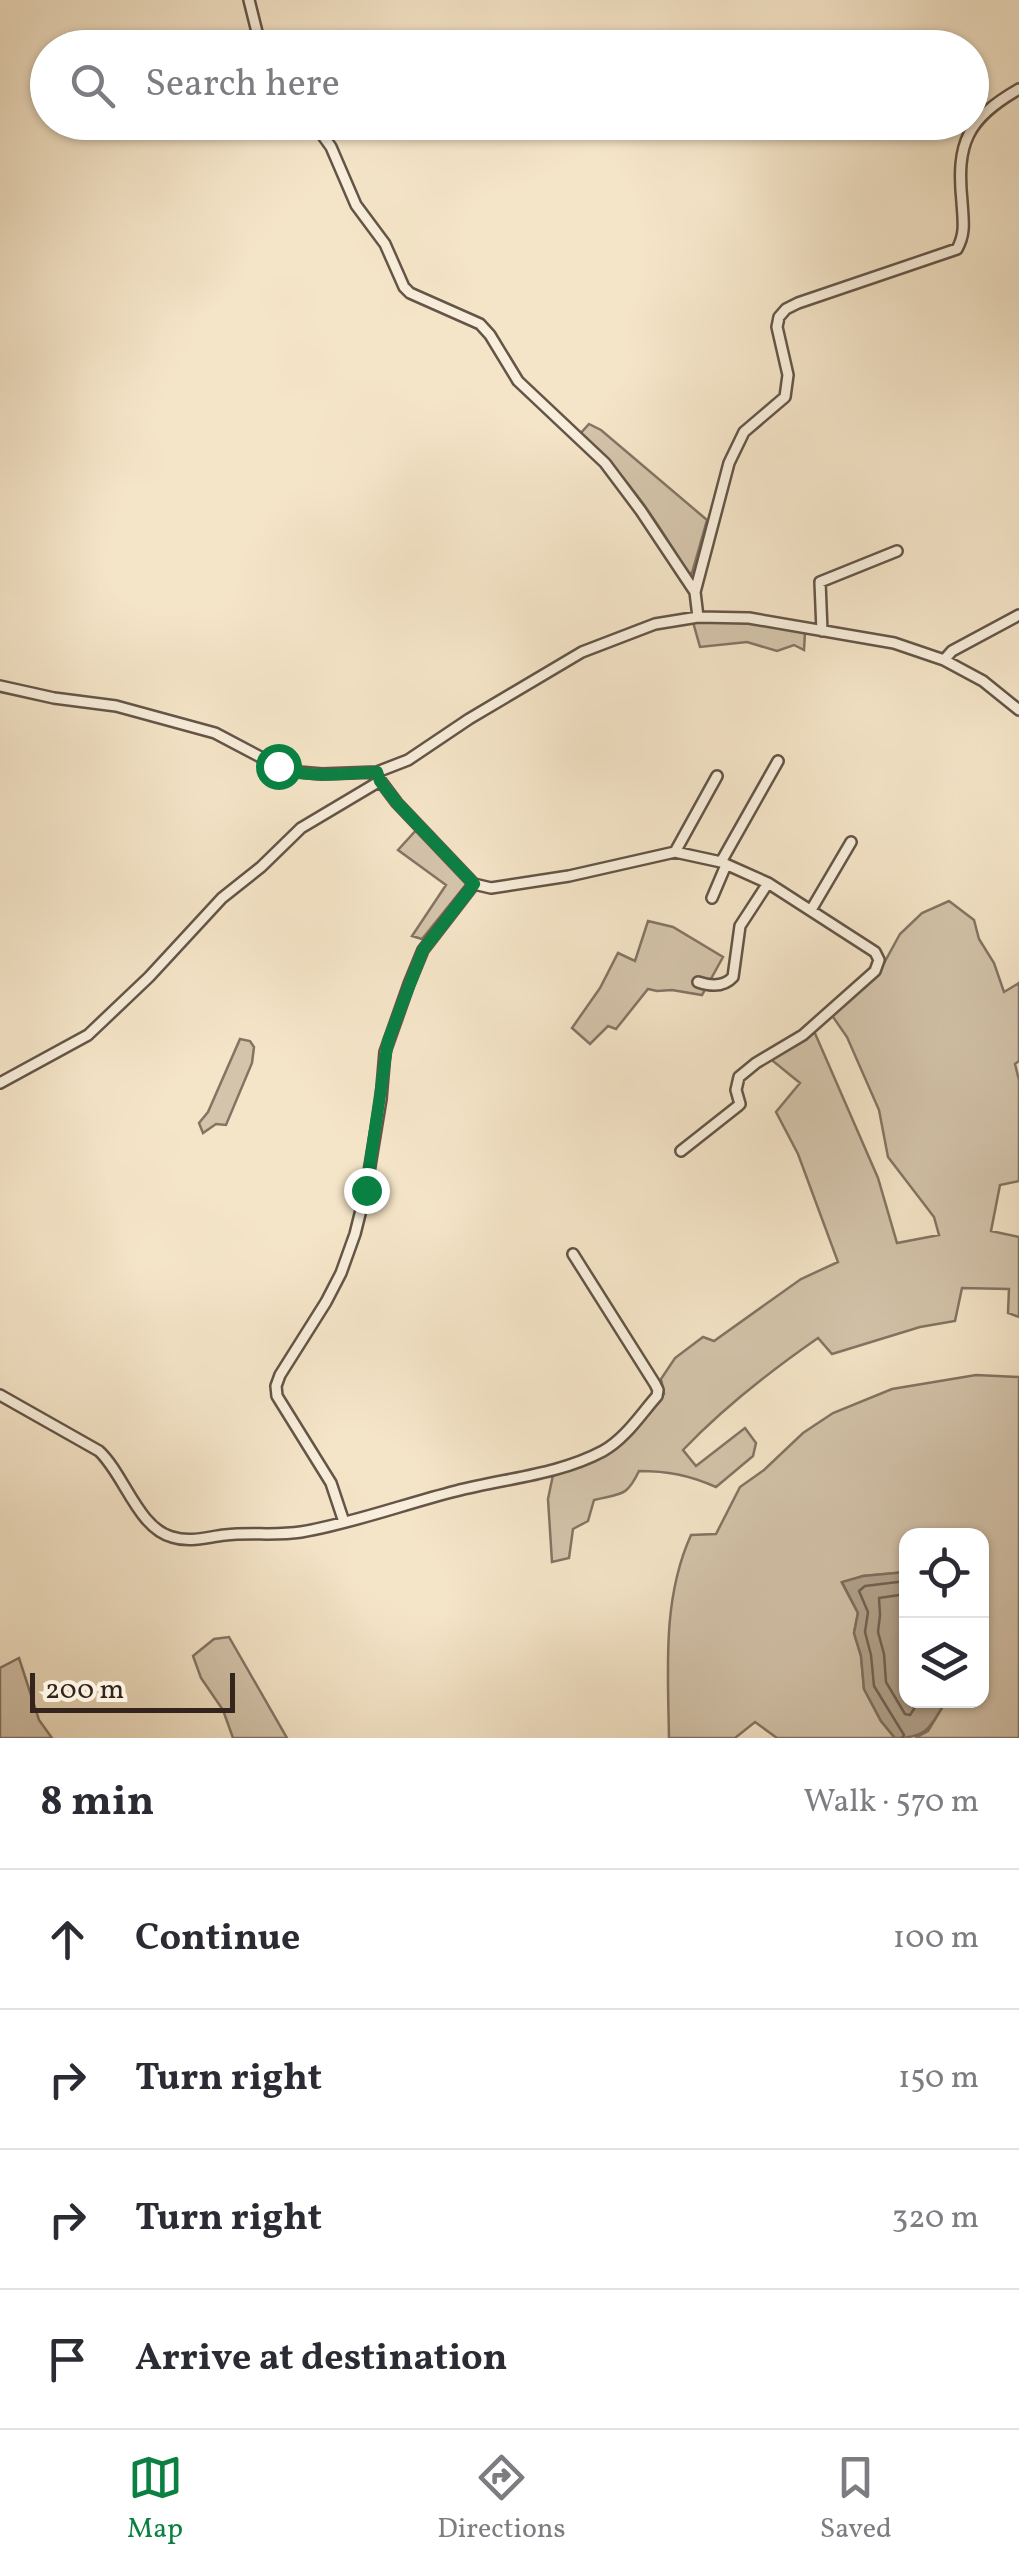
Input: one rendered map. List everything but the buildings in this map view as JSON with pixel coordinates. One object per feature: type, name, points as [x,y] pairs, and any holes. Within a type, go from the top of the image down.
[{"type":"street","points":[[249,0],[256,30]]},
{"type":"street","points":[[989,109],[1019,89]]},
{"type":"street","points":[[326,140],[356,205],[386,244],[404,287],[480,324],[490,334],[518,381],[604,463],[642,511],[695,592]]},
{"type":"street","points":[[698,617],[695,592],[736,447],[744,432],[785,396],[788,375],[777,335],[778,317],[798,302],[956,248],[964,230],[960,154],[966,140]]},
{"type":"street","points":[[822,631],[820,582],[898,551]]},
{"type":"street","points":[[944,660],[952,651],[1019,615]]},
{"type":"street","points":[[0,1082],[88,1035],[150,977],[222,898],[300,828],[582,652],[655,624],[698,617],[749,618],[894,643],[944,660],[983,681],[1019,710]]},
{"type":"street","points":[[0,686],[116,706],[214,732],[287,771],[378,776]]},
{"type":"street","points":[[712,898],[724,863],[778,760]]},
{"type":"street","points":[[378,776],[397,803],[474,884],[490,888],[570,876],[675,852],[724,863],[768,883],[875,952],[878,967],[803,1035],[740,1077],[736,1090],[738,1106],[680,1151]]},
{"type":"street","points":[[675,852],[717,776]]},
{"type":"street","points":[[811,910],[851,842]]},
{"type":"street","points":[[698,982],[722,984],[733,977],[740,926],[768,883]]},
{"type":"street","points":[[344,1522],[330,1483],[276,1396],[276,1386],[326,1302],[355,1234],[381,1099],[385,1052],[409,984],[423,950],[474,884]]},
{"type":"street","points":[[0,1394],[99,1451],[110,1461],[150,1523],[170,1537],[184,1540],[226,1534],[297,1533],[344,1522],[450,1492],[570,1465],[616,1442],[656,1396],[655,1384],[572,1254]]},
{"type":"shaded area","points":[[589,424],[707,520],[692,573],[688,573],[626,482],[580,434]]},
{"type":"shaded area","points":[[693,622],[748,623],[805,632],[804,650],[794,645],[777,651],[747,642],[700,647]]},
{"type":"shaded area","points":[[420,826],[468,882],[422,939],[412,936],[446,885],[398,850]]},
{"type":"shaded area","points":[[949,901],[974,920],[1004,992],[1019,983],[1019,1061],[1015,1064],[1019,1080],[1019,1181],[1000,1185],[991,1231],[1019,1237],[1019,1317],[1008,1313],[1009,1289],[962,1288],[955,1321],[920,1327],[832,1354],[818,1338],[714,1419],[683,1450],[696,1466],[745,1428],[756,1443],[753,1456],[716,1487],[678,1474],[639,1471],[626,1490],[594,1500],[588,1521],[573,1529],[569,1558],[552,1562],[548,1499],[553,1475],[614,1449],[664,1394],[661,1379],[675,1358],[703,1337],[714,1341],[801,1279],[838,1262],[798,1154],[776,1112],[800,1083],[768,1057],[814,1031],[878,1178],[897,1243],[939,1235],[934,1217],[888,1157],[879,1110],[847,1037],[831,1014],[878,974],[900,934],[922,913]]},
{"type":"shaded area","points":[[648,921],[673,927],[723,957],[702,995],[648,989],[616,1029],[608,1026],[590,1044],[572,1028],[618,953],[635,961]]},
{"type":"shaded area","points":[[240,1039],[250,1041],[254,1047],[252,1063],[226,1125],[216,1124],[203,1133],[199,1123],[208,1112]]},
{"type":"shaded area","points":[[976,1375],[1019,1377],[1019,1738],[915,1738],[928,1731],[942,1708],[989,1708],[989,1528],[899,1528],[899,1573],[863,1576],[842,1583],[858,1613],[854,1633],[864,1689],[895,1738],[777,1738],[755,1722],[735,1738],[669,1738],[671,1609],[691,1535],[716,1534],[740,1487],[803,1433],[833,1413],[892,1389]]},
{"type":"shaded area","points":[[229,1637],[287,1738],[233,1738],[223,1710],[201,1678],[193,1656],[214,1639]]},
{"type":"shaded area","points":[[19,1658],[39,1720],[52,1738],[0,1738],[0,1668]]},
{"type":"water","points":[[899,1573],[899,1708],[942,1708],[932,1724],[915,1736],[895,1738],[864,1689],[854,1633],[858,1613],[842,1582]]},
{"type":"route","points":[[278,766],[287,771],[322,774],[377,772],[387,792],[474,884],[423,950],[388,1041],[366,1190]]}]
